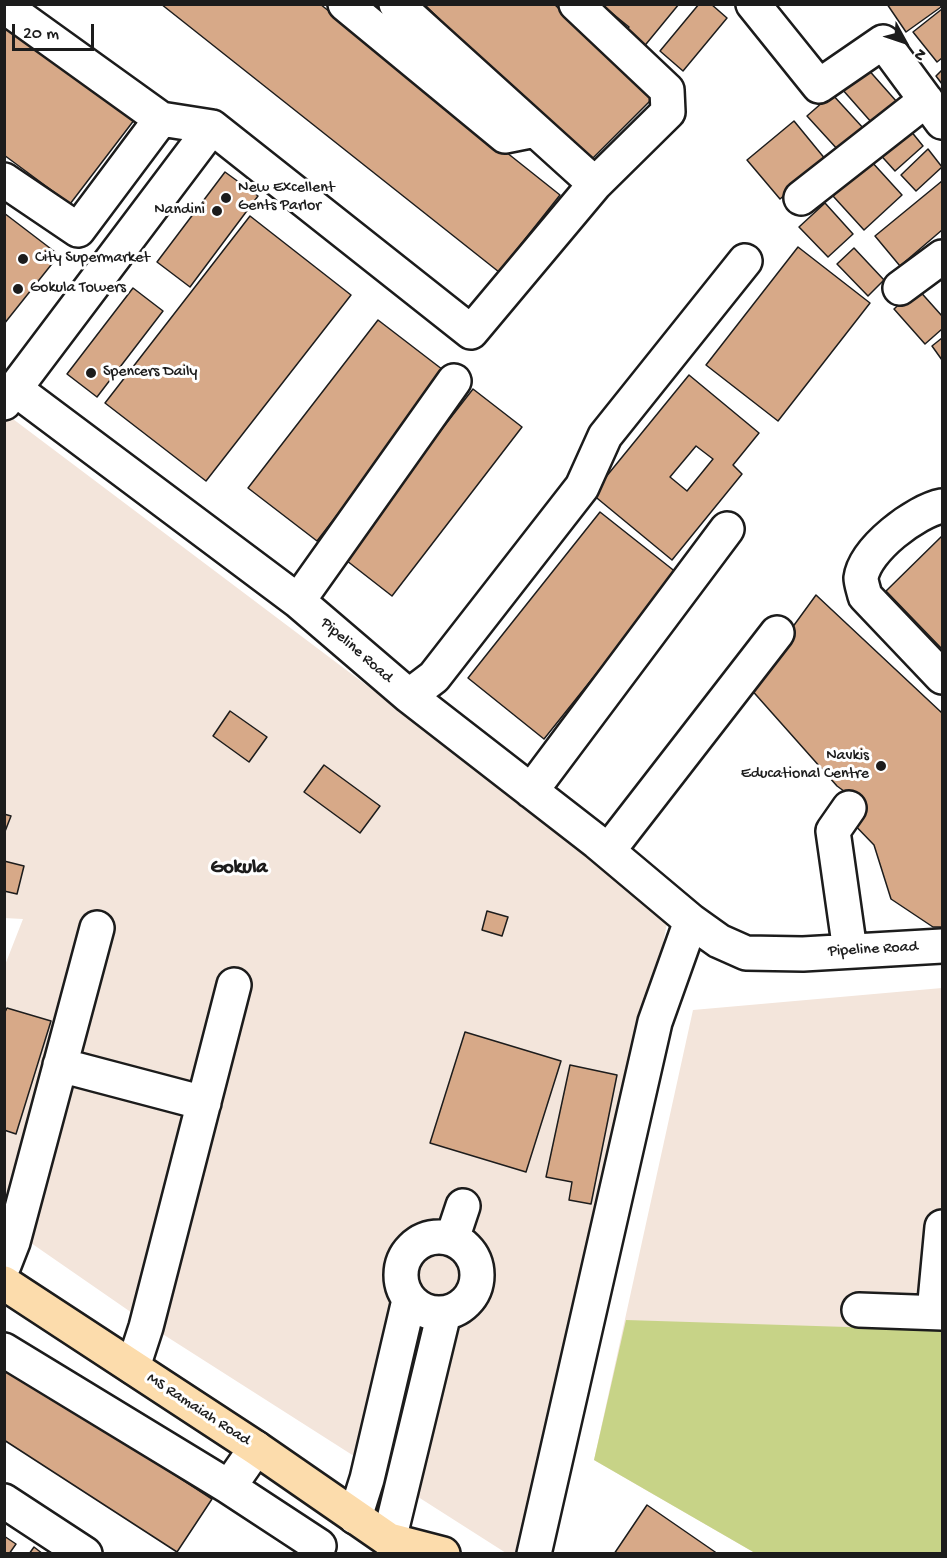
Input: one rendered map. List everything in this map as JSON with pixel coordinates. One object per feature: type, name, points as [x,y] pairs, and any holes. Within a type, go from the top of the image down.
[{"type":"main road","name":"MS Ramaiah Road","points":[[4,1283],[256,1448],[396,1547],[443,1554]]},
{"type":"street","points":[[345,4],[505,136],[536,130]]},
{"type":"street","points":[[396,4],[595,184]]},
{"type":"street","points":[[4,6],[161,119],[212,127],[471,332],[595,184],[668,112],[668,90],[576,4]]},
{"type":"street","points":[[753,4],[819,86],[883,42],[934,111],[801,198]]},
{"type":"street","points":[[4,180],[78,230],[161,119]]},
{"type":"street","points":[[10,396],[212,127]]},
{"type":"street","points":[[900,288],[942,257]]},
{"type":"street","points":[[409,696],[434,677],[582,487],[605,436],[745,261]]},
{"type":"street","points":[[298,601],[454,381]]},
{"type":"street","name":"Pipeline Road","points":[[10,396],[298,601],[409,696],[719,941],[746,953],[802,954],[942,945]]},
{"type":"street","points":[[936,507],[893,533],[867,563],[861,579],[865,596],[942,677]]},
{"type":"street","points":[[936,507],[878,567],[873,579],[876,590],[942,659]]},
{"type":"street","points":[[531,791],[727,530]]},
{"type":"street","points":[[608,851],[777,633]]},
{"type":"street","points":[[849,808],[833,831],[850,951]]},
{"type":"street","points":[[534,1554],[655,1022],[692,921]]},
{"type":"street","points":[[4,1265],[13,1242],[97,928]]},
{"type":"street","points":[[133,1367],[146,1328],[234,985]]},
{"type":"street","points":[[60,1065],[204,1102]]},
{"type":"street","points":[[452,1239],[463,1206]]},
{"type":"street","points":[[859,1310],[938,1312],[942,1227]]},
{"type":"street","points":[[440,1237],[452,1239],[471,1254],[476,1266],[477,1279],[474,1291],[466,1302],[456,1309],[444,1313],[431,1312],[409,1300],[401,1276],[403,1264],[408,1253],[428,1239],[440,1237]]},
{"type":"street","points":[[356,1517],[409,1300]]},
{"type":"street","points":[[396,1547],[444,1313]]},
{"type":"street","points":[[4,1350],[229,1487],[319,1546]]},
{"type":"street","points":[[229,1487],[256,1448]]},
{"type":"street","points":[[4,1501],[86,1554]]},
{"type":"shaded area","points":[[9,416],[669,913],[543,1553],[506,1553],[161,1333],[5,1225],[5,965],[23,919],[4,918],[4,422]]},
{"type":"shaded area","points":[[942,988],[942,1553],[755,1553],[594,1460],[693,1010]]},
{"type":"green space","points":[[626,1320],[942,1330],[942,1553],[755,1553],[594,1460]]},
{"type":"building","points":[[161,4],[320,4],[560,195],[499,272]]},
{"type":"building","points":[[424,4],[554,4],[654,97],[586,165]]},
{"type":"building","points":[[679,4],[642,49],[623,33],[629,27],[602,5]]},
{"type":"building","points":[[699,4],[711,4],[727,18],[683,71],[660,51]]},
{"type":"building","points":[[887,4],[940,4],[941,7],[906,32]]},
{"type":"building","points":[[942,9],[942,58],[937,62],[913,32]]},
{"type":"building","points":[[4,21],[138,115],[70,204],[4,155]]},
{"type":"building","points":[[866,67],[897,102],[872,123],[842,89]]},
{"type":"building","points":[[942,70],[942,84],[936,76]]},
{"type":"building","points":[[832,94],[864,129],[839,151],[807,116]]},
{"type":"building","points":[[794,121],[826,160],[780,199],[747,160]]},
{"type":"building","points":[[906,125],[923,146],[895,171],[876,150]]},
{"type":"building","points":[[928,149],[942,167],[916,191],[901,175]]},
{"type":"building","points":[[871,161],[902,195],[864,230],[833,196]]},
{"type":"building","points":[[225,172],[258,196],[190,287],[157,262]]},
{"type":"building","points":[[942,181],[942,230],[900,266],[875,236]]},
{"type":"building","points":[[825,203],[853,234],[828,257],[799,227]]},
{"type":"building","name":"Gokula Towers","points":[[4,213],[59,255],[4,324]]},
{"type":"building","points":[[250,216],[351,295],[206,481],[105,403]]},
{"type":"building","points":[[798,247],[870,303],[778,421],[706,365]]},
{"type":"building","points":[[854,248],[884,280],[868,296],[837,264]]},
{"type":"building","points":[[133,288],[163,311],[97,397],[67,374]]},
{"type":"building","points":[[917,288],[942,316],[942,329],[925,344],[894,309]]},
{"type":"building","points":[[378,320],[447,373],[317,541],[248,488]]},
{"type":"building","points":[[942,338],[942,360],[932,346]]},
{"type":"building","points":[[689,375],[759,433],[733,465],[742,474],[672,560],[592,494]],"holes":[[[696,446],[713,459],[687,491],[670,477]]]},
{"type":"building","points":[[473,389],[522,427],[392,596],[342,557]]},
{"type":"building","points":[[600,512],[677,573],[544,739],[468,678]]},
{"type":"building","points":[[942,536],[942,649],[886,591]]},
{"type":"building","name":"Navkis Educational Centre","points":[[816,595],[942,713],[942,927],[933,927],[891,899],[874,845],[846,816],[856,800],[837,786],[749,687]]},
{"type":"building","points":[[230,711],[267,737],[249,762],[213,736]]},
{"type":"building","points":[[324,765],[380,806],[360,833],[304,792]]},
{"type":"building","points":[[4,814],[11,816],[4,834]]},
{"type":"building","points":[[4,861],[24,866],[17,894],[4,891]]},
{"type":"building","points":[[487,911],[508,917],[502,936],[482,930]]},
{"type":"building","points":[[7,1008],[51,1021],[16,1134],[4,1130],[4,1014]]},
{"type":"building","points":[[465,1032],[561,1061],[526,1172],[430,1143]]},
{"type":"building","points":[[570,1065],[617,1075],[591,1204],[569,1200],[572,1182],[546,1177]]},
{"type":"building","points":[[10,1367],[212,1499],[177,1552],[4,1440],[4,1375]]},
{"type":"building","points":[[647,1505],[718,1554],[614,1554]]},
{"type":"building","points":[[4,1536],[16,1544],[9,1554],[4,1554]]},
{"type":"building","points":[[34,1547],[43,1554],[29,1554]]},
{"type":"place","name":"New Excellent Gents Parlor","points":[[226,198]]},
{"type":"place","name":"Nandini","points":[[217,211]]},
{"type":"place","name":"City Supermarket","points":[[23,259]]},
{"type":"place","name":"Gokula Towers","points":[[18,289]]},
{"type":"place","name":"Spencers Daily","points":[[91,373]]},
{"type":"place","name":"Navkis Educational Centre","points":[[881,766]]},
{"type":"district","name":"Gokula","points":[[239,869]]}]
